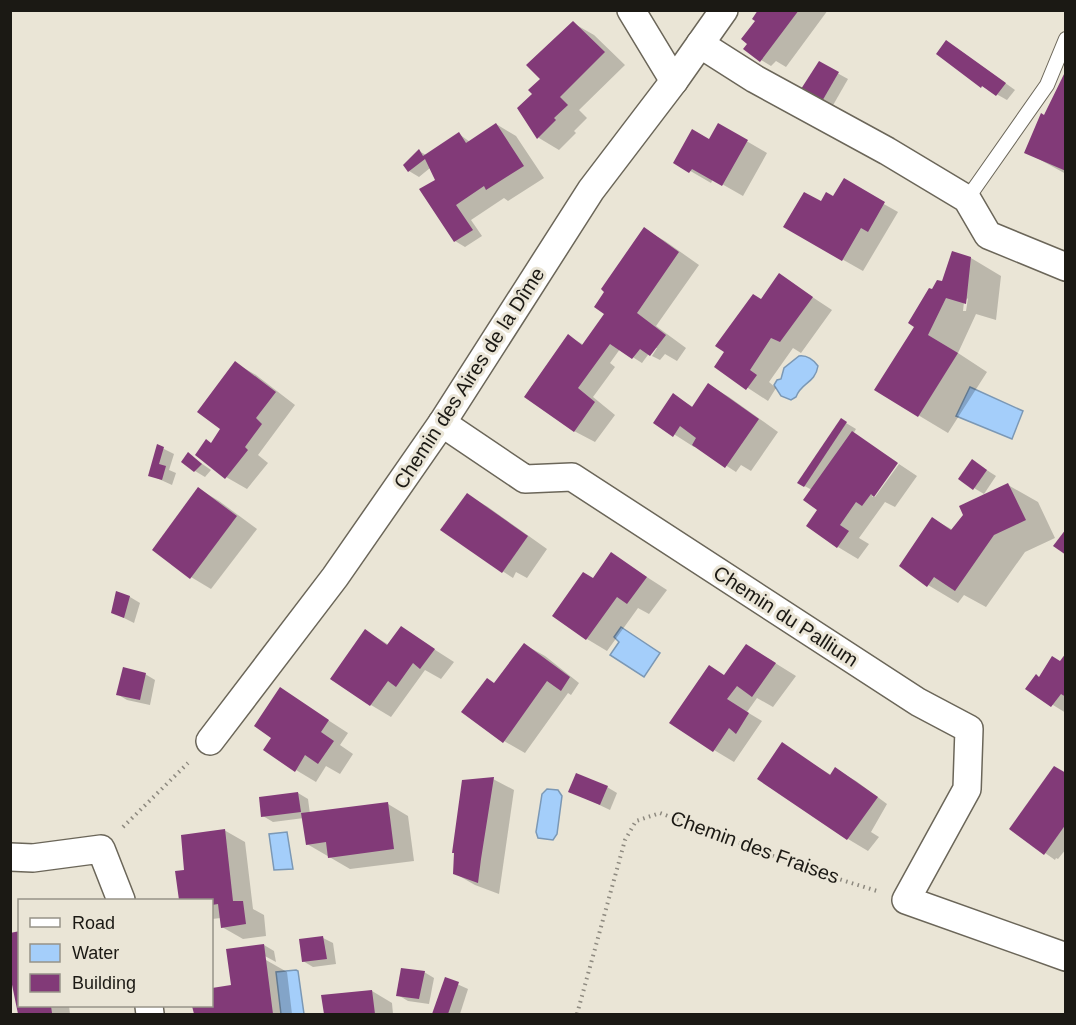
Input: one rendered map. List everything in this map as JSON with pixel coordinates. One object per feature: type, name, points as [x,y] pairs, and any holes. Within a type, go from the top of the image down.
[{"type":"street","points":[[631,10],[674,81]]},
{"type":"street","name":"Chemin des Aires de la Dîme","points":[[210,741],[335,577],[442,423],[591,190],[674,81],[724,10]]},
{"type":"street","points":[[700,44],[967,199],[988,236],[1065,267]]},
{"type":"street","name":"Chemin du Pallium","points":[[442,423],[525,479],[572,477],[918,702],[969,729],[967,789],[906,900]]},
{"type":"street","points":[[10,857],[33,858],[101,849],[121,899]]},
{"type":"street","points":[[906,900],[1065,957]]},
{"type":"lane","points":[[967,199],[1047,85],[1065,39]]},
{"type":"path","points":[[101,849],[210,741]]},
{"type":"path","name":"Chemin des Fraises","points":[[577,1014],[625,840],[636,821],[660,813],[810,870],[906,900]]},
{"type":"water","points":[[799,356],[810,358],[818,366],[811,380],[791,400],[781,396],[774,385],[777,380],[781,379],[784,368]]},
{"type":"water","points":[[970,387],[1023,411],[1012,439],[956,416]]},
{"type":"water","points":[[621,627],[660,653],[644,677],[610,655],[619,642],[614,637]]},
{"type":"water","points":[[547,789],[558,790],[562,796],[557,834],[553,840],[538,838],[536,832],[542,794]]},
{"type":"water","points":[[287,832],[293,869],[274,870],[269,834]]},
{"type":"water","points":[[296,970],[304,1014],[281,1014],[276,972]]},
{"type":"building","points":[[758,10],[799,10],[760,62],[743,49],[747,44],[741,39],[755,21],[752,19]]},
{"type":"building","points":[[573,21],[605,52],[560,97],[568,105],[537,139],[517,108],[532,94],[528,90],[540,79],[526,65]]},
{"type":"building","points":[[946,40],[1006,83],[996,96],[982,86],[981,88],[936,54]]},
{"type":"building","points":[[819,61],[839,72],[821,103],[801,89]]},
{"type":"building","points":[[1066,70],[1066,171],[1024,153],[1041,113],[1044,115]]},
{"type":"building","points":[[496,123],[524,166],[486,190],[484,186],[456,205],[473,230],[454,242],[419,189],[435,180],[425,159],[408,172],[403,165],[419,149],[423,156],[459,132],[466,143]]},
{"type":"building","points":[[718,123],[748,140],[722,186],[692,169],[689,173],[673,163],[692,129],[709,139]]},
{"type":"building","points":[[844,178],[885,202],[868,232],[861,228],[842,261],[783,227],[804,192],[821,201],[826,192],[833,196]]},
{"type":"building","points":[[644,227],[679,252],[637,313],[666,335],[650,356],[640,349],[632,359],[610,344],[578,388],[595,402],[574,432],[524,397],[568,334],[582,345],[604,314],[594,307],[604,292],[601,289]]},
{"type":"building","points":[[952,251],[971,257],[966,304],[946,298],[928,335],[958,353],[918,417],[874,390],[914,327],[908,323],[929,288],[932,289],[937,280],[942,281]]},
{"type":"building","points":[[779,273],[813,297],[780,342],[771,338],[750,370],[757,375],[746,390],[714,367],[724,352],[715,346],[753,294],[761,299]]},
{"type":"building","points":[[235,361],[276,392],[256,418],[262,424],[245,447],[248,450],[225,479],[195,455],[206,439],[211,443],[220,429],[197,412]]},
{"type":"building","points":[[708,383],[759,419],[725,468],[692,445],[696,438],[680,426],[673,437],[653,423],[673,393],[692,407]]},
{"type":"building","points":[[841,418],[847,422],[804,487],[797,483]]},
{"type":"building","points":[[852,431],[898,463],[874,497],[871,494],[862,506],[856,502],[840,525],[849,531],[837,548],[806,526],[817,510],[803,500]]},
{"type":"building","points":[[157,444],[164,447],[159,464],[166,466],[162,480],[148,476]]},
{"type":"building","points":[[188,452],[202,464],[194,472],[181,462]]},
{"type":"building","points":[[972,459],[987,470],[973,490],[958,479]]},
{"type":"building","points":[[1008,483],[1026,520],[994,535],[955,591],[934,577],[927,587],[899,566],[932,517],[951,530],[963,515],[959,506]]},
{"type":"building","points":[[198,487],[237,516],[190,579],[152,550]]},
{"type":"building","points":[[467,493],[528,536],[502,573],[440,530]]},
{"type":"building","points":[[1066,529],[1066,555],[1053,546]]},
{"type":"building","points":[[611,552],[647,577],[627,604],[617,597],[586,640],[552,616],[583,572],[593,578]]},
{"type":"building","points":[[116,591],[130,596],[124,618],[111,613]]},
{"type":"building","points":[[401,626],[435,649],[420,669],[413,663],[396,687],[388,681],[370,706],[330,679],[365,629],[387,645]]},
{"type":"building","points":[[524,643],[570,677],[561,691],[547,681],[503,743],[461,712],[487,678],[494,683]]},
{"type":"building","points":[[746,644],[776,663],[752,697],[737,686],[727,699],[749,713],[736,734],[729,728],[713,752],[669,723],[709,665],[724,675]]},
{"type":"building","points":[[1066,653],[1066,697],[1061,694],[1051,707],[1025,689],[1036,674],[1039,677],[1052,656],[1060,661]]},
{"type":"building","points":[[123,667],[146,673],[140,700],[116,695]]},
{"type":"building","points":[[280,687],[329,720],[321,732],[334,741],[318,764],[305,755],[295,772],[263,750],[271,738],[254,726]]},
{"type":"building","points":[[782,742],[830,775],[835,767],[878,797],[847,840],[757,779]]},
{"type":"building","points":[[1054,766],[1066,773],[1066,824],[1044,855],[1009,829]]},
{"type":"building","points":[[576,773],[608,786],[600,805],[568,792]]},
{"type":"building","points":[[494,777],[478,883],[453,874],[454,853],[452,853],[462,780]]},
{"type":"building","points":[[298,792],[301,812],[261,817],[259,797]]},
{"type":"building","points":[[388,802],[394,849],[328,858],[326,842],[306,845],[301,813]]},
{"type":"building","points":[[225,829],[233,901],[243,901],[246,924],[221,928],[218,904],[213,905],[213,899],[179,899],[175,871],[184,870],[181,835]]},
{"type":"building","points":[[18,931],[18,1007],[51,1007],[52,1013],[18,1014],[10,975],[10,933]]},
{"type":"building","points":[[323,936],[327,959],[302,962],[299,939]]},
{"type":"building","points":[[264,944],[273,1014],[194,1014],[192,1007],[213,1007],[213,988],[231,985],[226,949]]},
{"type":"building","points":[[401,968],[425,971],[419,999],[396,996]]},
{"type":"building","points":[[445,977],[459,982],[448,1014],[432,1014]]},
{"type":"building","points":[[372,990],[375,1014],[324,1014],[321,995]]}]
